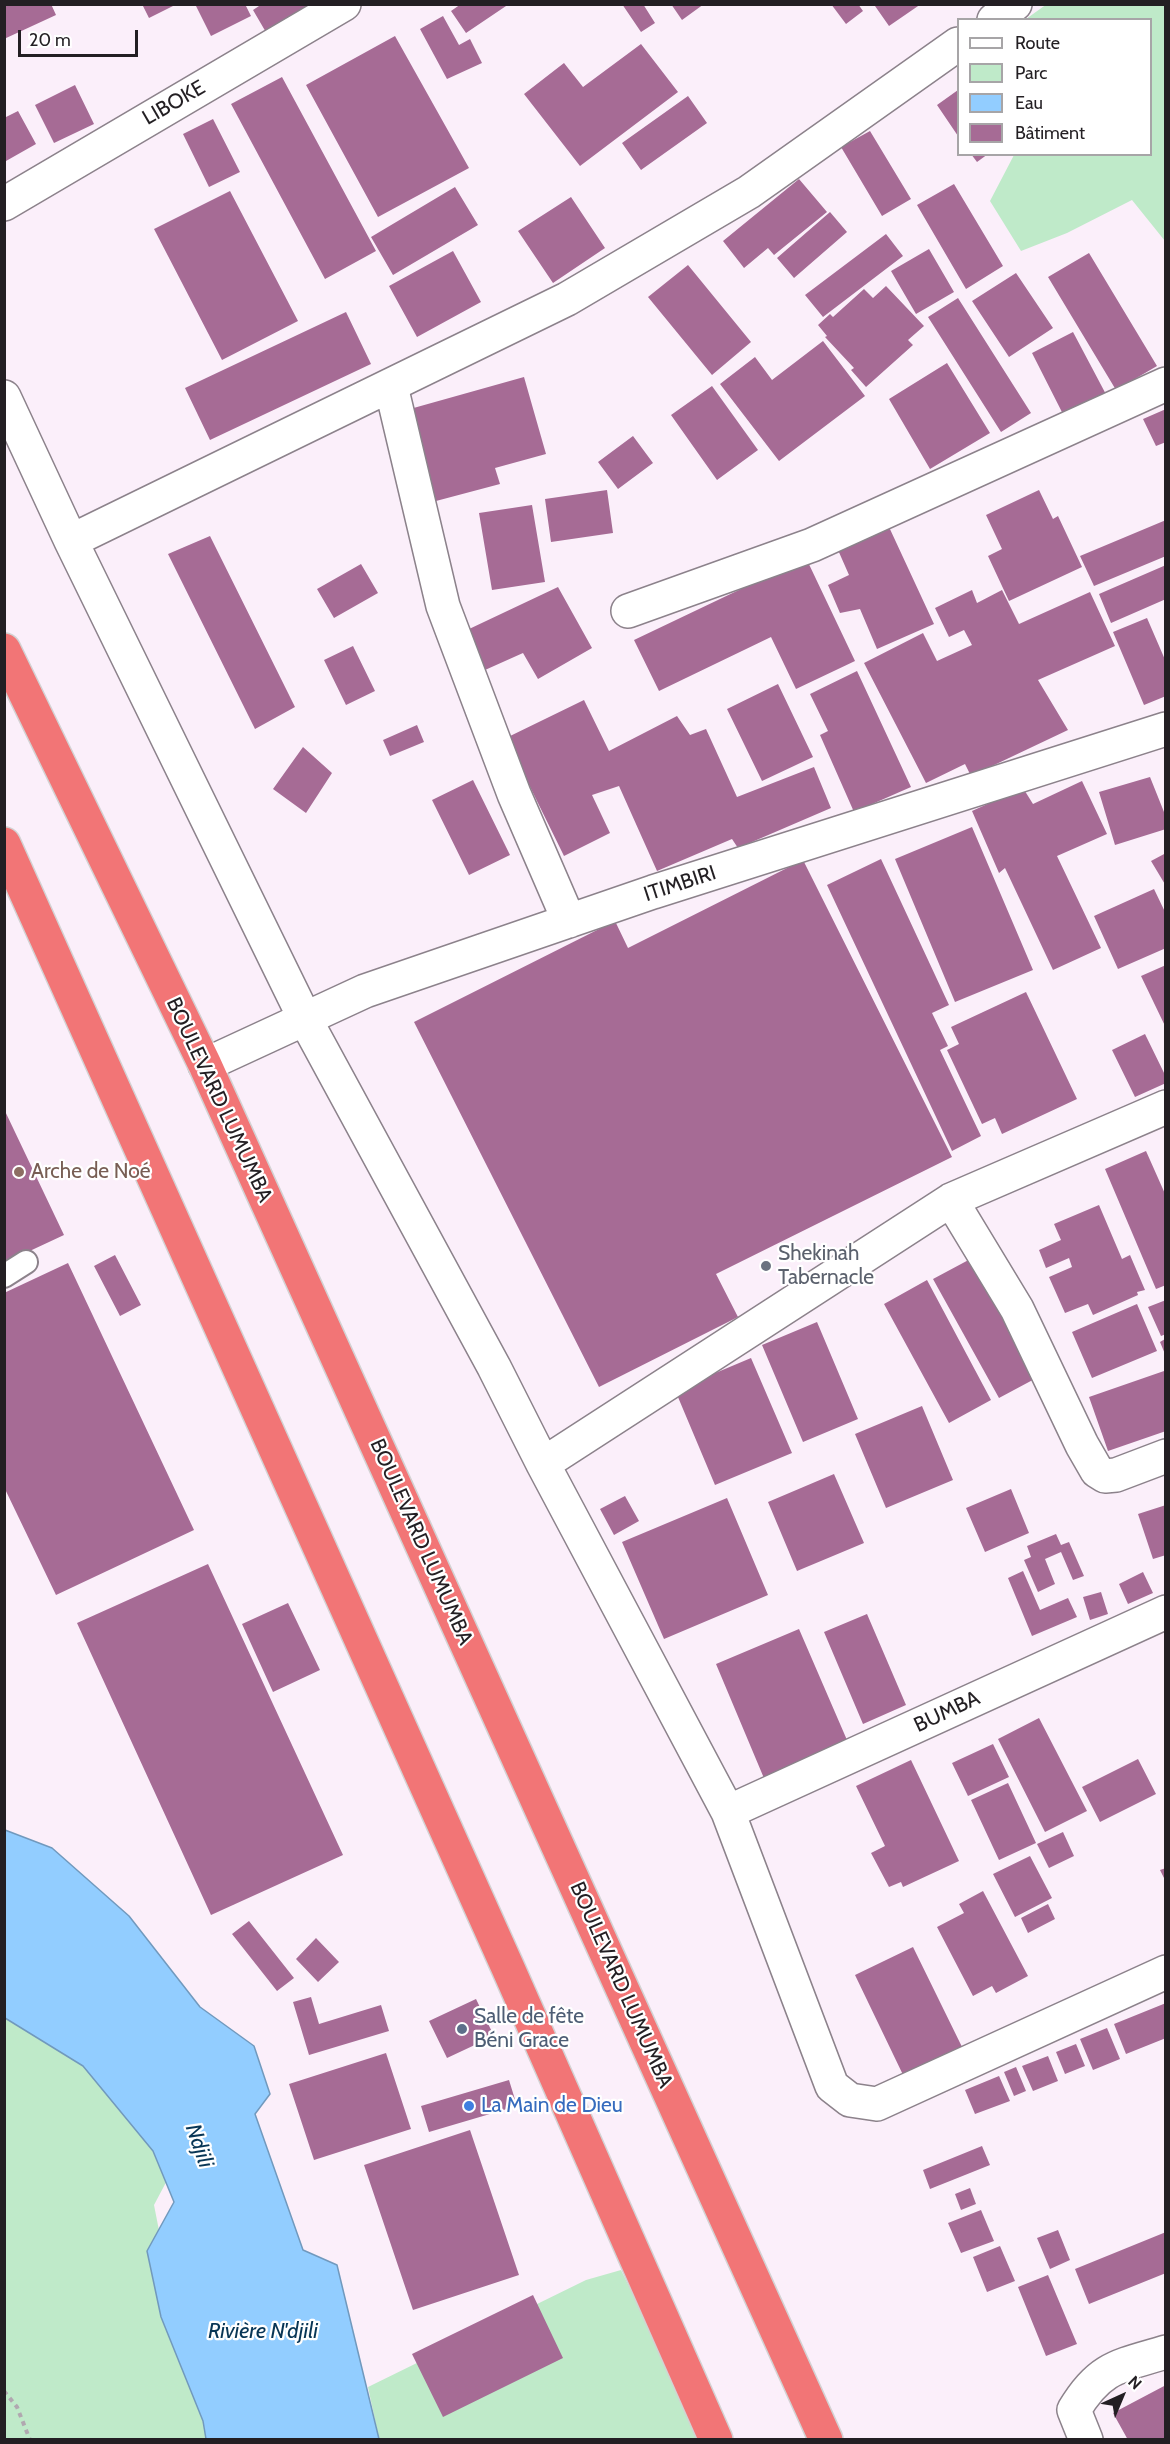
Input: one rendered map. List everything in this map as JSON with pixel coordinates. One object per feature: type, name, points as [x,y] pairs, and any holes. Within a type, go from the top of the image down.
[{"type":"highway","name":"BOULEVARD LUMUMBA","points":[[4,650],[205,1065],[826,2439]]},
{"type":"highway","points":[[4,844],[503,1957],[716,2439]]},
{"type":"street","name":"LIBOKE","points":[[4,204],[344,4]]},
{"type":"street","points":[[997,18],[1015,4]]},
{"type":"street","points":[[71,541],[567,299],[749,192],[957,45]]},
{"type":"street","points":[[628,611],[812,545],[1166,384]]},
{"type":"street","points":[[391,386],[443,606],[514,794],[569,921]]},
{"type":"street","points":[[4,397],[71,541],[305,1019],[494,1367],[728,1812],[832,2086],[850,2100],[877,2104],[1166,1972]]},
{"type":"street","name":"ITIMBIRI","points":[[205,1065],[365,991],[569,921],[1166,729]]},
{"type":"street","points":[[543,1464],[951,1200],[1166,1107]]},
{"type":"street","points":[[951,1200],[1017,1310],[1082,1445],[1097,1471],[1105,1476],[1116,1475],[1166,1456]]},
{"type":"street","name":"BUMBA","points":[[728,1812],[1166,1612]]},
{"type":"street","points":[[1086,2439],[1074,2410],[1087,2387],[1109,2370],[1166,2352]]},
{"type":"lane","points":[[4,1276],[27,1262]]},
{"type":"path","points":[[4,2391],[17,2407],[30,2439]]},
{"type":"green space","points":[[1047,4],[1165,5],[1165,241],[1132,200],[1067,233],[1021,251],[990,201],[1013,156],[1152,156],[1152,18],[1027,18]]},
{"type":"green space","points":[[4,1969],[180,2156],[154,2205],[167,2271],[221,2439],[5,2439]]},
{"type":"green space","points":[[621,2270],[705,2439],[379,2439],[368,2387],[586,2280]]},
{"type":"water","name":"Rivière N'djili","points":[[5,1830],[52,1848],[129,1916],[200,2007],[254,2046],[270,2094],[255,2114],[303,2250],[337,2265],[379,2439],[206,2439],[203,2421],[161,2317],[147,2251],[174,2202],[153,2151],[83,2066],[5,2018]]},
{"type":"building","points":[[4,4],[51,4],[56,15],[4,39]]},
{"type":"building","points":[[142,4],[177,4],[149,18]]},
{"type":"building","points":[[195,4],[245,4],[251,16],[211,36]]},
{"type":"building","points":[[262,4],[319,4],[267,34],[253,10]]},
{"type":"building","points":[[461,4],[509,4],[466,33],[451,11]]},
{"type":"building","points":[[622,4],[643,4],[655,23],[641,32]]},
{"type":"building","points":[[671,4],[704,4],[682,20]]},
{"type":"building","points":[[831,4],[858,4],[863,11],[846,24]]},
{"type":"building","points":[[878,4],[921,4],[889,26],[875,6]]},
{"type":"building","points":[[443,16],[459,45],[470,39],[482,63],[447,79],[420,29]]},
{"type":"building","points":[[395,36],[469,168],[378,217],[306,85]]},
{"type":"building","points":[[641,44],[678,92],[580,166],[524,94],[564,63],[583,87]]},
{"type":"building","points":[[282,77],[376,251],[325,279],[231,104]]},
{"type":"building","points":[[75,85],[94,124],[54,143],[35,105]]},
{"type":"building","points":[[957,91],[957,135],[937,105]]},
{"type":"building","points":[[688,96],[707,123],[641,170],[622,143]]},
{"type":"building","points":[[18,111],[36,144],[6,161],[4,118]]},
{"type":"building","points":[[213,119],[240,172],[209,187],[183,134]]},
{"type":"building","points":[[870,131],[911,199],[882,216],[841,147]]},
{"type":"building","points":[[972,156],[985,156],[977,162]]},
{"type":"building","points":[[799,179],[827,212],[774,255],[768,248],[744,268],[723,241]]},
{"type":"building","points":[[954,184],[1003,266],[966,289],[917,205]]},
{"type":"building","points":[[455,187],[478,225],[393,275],[371,237]]},
{"type":"building","points":[[230,191],[298,321],[222,360],[154,229]]},
{"type":"building","points":[[571,197],[605,248],[553,283],[518,231]]},
{"type":"building","points":[[830,212],[847,232],[794,278],[777,258]]},
{"type":"building","points":[[886,234],[903,256],[823,317],[805,295]]},
{"type":"building","points":[[929,249],[954,292],[916,314],[891,271]]},
{"type":"building","points":[[453,251],[481,302],[417,337],[389,286]]},
{"type":"building","points":[[1089,253],[1157,366],[1116,390],[1048,277]]},
{"type":"building","points":[[688,265],[751,342],[712,375],[648,297]]},
{"type":"building","points":[[1016,273],[1053,328],[1009,357],[972,301]]},
{"type":"building","points":[[886,286],[924,326],[908,340],[913,345],[866,387],[851,370],[854,368],[825,337],[827,336],[818,325],[830,314],[833,317],[864,289],[873,298]]},
{"type":"building","points":[[958,298],[1031,413],[1001,432],[928,317]]},
{"type":"building","points":[[346,312],[371,364],[210,440],[185,388]]},
{"type":"building","points":[[1073,332],[1109,400],[1067,422],[1032,353]]},
{"type":"building","points":[[823,341],[865,396],[779,461],[720,384],[755,357],[772,380]]},
{"type":"building","points":[[947,363],[990,433],[930,469],[889,399]]},
{"type":"building","points":[[524,377],[546,454],[495,468],[500,484],[436,501],[410,409]]},
{"type":"building","points":[[712,386],[758,450],[717,480],[671,415]]},
{"type":"building","points":[[1166,409],[1166,442],[1156,446],[1143,419]]},
{"type":"building","points":[[633,436],[653,463],[618,489],[598,462]]},
{"type":"building","points":[[607,490],[613,533],[551,542],[545,499]]},
{"type":"building","points":[[1039,490],[1053,519],[1058,516],[1082,567],[1009,601],[988,556],[1002,549],[986,515]]},
{"type":"building","points":[[532,505],[545,582],[492,590],[479,513]]},
{"type":"building","points":[[1166,520],[1166,556],[1094,586],[1080,556]]},
{"type":"building","points":[[889,527],[934,624],[877,649],[860,609],[840,613],[828,585],[849,575],[838,550]]},
{"type":"building","points":[[210,536],[295,707],[255,729],[168,554]]},
{"type":"building","points":[[806,558],[855,661],[796,689],[771,637],[659,691],[634,640]]},
{"type":"building","points":[[361,564],[378,593],[334,618],[317,589]]},
{"type":"building","points":[[1166,565],[1166,599],[1111,623],[1099,594]]},
{"type":"building","points":[[558,587],[592,648],[538,679],[523,653],[485,670],[467,630]]},
{"type":"building","points":[[972,590],[977,603],[1002,590],[1019,624],[1090,592],[1115,646],[1038,680],[1068,730],[971,776],[965,764],[926,783],[864,663],[923,633],[937,661],[972,645],[964,630],[949,637],[935,608]]},
{"type":"building","points":[[1147,618],[1166,662],[1166,696],[1144,705],[1113,632]]},
{"type":"building","points":[[353,646],[375,691],[346,705],[324,660]]},
{"type":"building","points":[[857,671],[911,787],[854,812],[820,735],[828,731],[810,694]]},
{"type":"building","points":[[778,684],[813,757],[762,781],[727,709]]},
{"type":"building","points":[[584,700],[609,751],[677,716],[690,735],[706,729],[737,797],[814,767],[831,808],[738,848],[732,839],[657,871],[619,786],[592,795],[610,833],[564,856],[506,738]]},
{"type":"building","points":[[417,725],[424,742],[390,756],[383,740]]},
{"type":"building","points":[[303,747],[332,773],[306,813],[273,789]]},
{"type":"building","points":[[1150,777],[1166,817],[1166,829],[1115,845],[1099,792]]},
{"type":"building","points":[[473,780],[510,855],[469,875],[432,800]]},
{"type":"building","points":[[1082,781],[1107,834],[1057,856],[1101,948],[1053,970],[1005,868],[999,873],[972,811],[1023,788],[1033,804]]},
{"type":"building","points":[[972,827],[1033,970],[955,1002],[895,859]]},
{"type":"building","points":[[1166,853],[1166,886],[1151,861]]},
{"type":"building","points":[[881,859],[949,1005],[932,1013],[948,1046],[940,1050],[981,1136],[952,1151],[827,885]]},
{"type":"building","points":[[803,860],[952,1157],[716,1274],[738,1317],[599,1387],[414,1022],[615,921],[628,948]]},
{"type":"building","points":[[1154,889],[1166,914],[1166,948],[1118,969],[1094,916]]},
{"type":"building","points":[[1166,965],[1166,1028],[1141,976]]},
{"type":"building","points":[[1026,992],[1077,1099],[1002,1134],[995,1118],[982,1124],[947,1050],[959,1044],[951,1027]]},
{"type":"building","points":[[1145,1034],[1166,1077],[1166,1083],[1135,1097],[1112,1050]]},
{"type":"building","name":"Arche de Noé","points":[[4,1109],[64,1235],[4,1263]]},
{"type":"building","points":[[1146,1151],[1166,1196],[1166,1285],[1156,1289],[1105,1169]]},
{"type":"building","points":[[1099,1205],[1122,1259],[1130,1255],[1145,1290],[1093,1315],[1088,1304],[1065,1313],[1049,1277],[1072,1267],[1069,1258],[1046,1268],[1039,1250],[1061,1240],[1054,1224]]},
{"type":"building","points":[[115,1255],[141,1305],[120,1316],[94,1266]]},
{"type":"building","points":[[976,1256],[1042,1375],[999,1398],[933,1279]]},
{"type":"building","points":[[68,1263],[194,1530],[56,1595],[4,1487],[4,1293]]},
{"type":"building","points":[[927,1280],[991,1400],[949,1423],[884,1304]]},
{"type":"building","points":[[1166,1300],[1166,1334],[1161,1336],[1148,1307]]},
{"type":"building","points":[[1137,1304],[1157,1351],[1092,1378],[1072,1332]]},
{"type":"building","points":[[817,1322],[858,1419],[803,1442],[762,1345]]},
{"type":"building","points":[[1165,1339],[1165,1354],[1160,1342]]},
{"type":"building","points":[[751,1358],[792,1453],[715,1485],[675,1390]]},
{"type":"building","points":[[1164,1371],[1166,1431],[1108,1451],[1089,1397]]},
{"type":"building","points":[[922,1406],[953,1480],[886,1508],[855,1434]]},
{"type":"building","points":[[834,1474],[864,1543],[797,1571],[768,1502]]},
{"type":"building","points":[[1011,1489],[1029,1533],[985,1552],[966,1508]]},
{"type":"building","points":[[625,1496],[639,1521],[614,1535],[600,1509]]},
{"type":"building","points":[[727,1498],[768,1595],[664,1639],[622,1542]]},
{"type":"building","points":[[1166,1505],[1166,1555],[1153,1559],[1138,1514]]},
{"type":"building","points":[[1056,1534],[1061,1545],[1069,1542],[1084,1576],[1073,1580],[1061,1552],[1045,1559],[1055,1584],[1038,1592],[1024,1560],[1031,1557],[1027,1546]]},
{"type":"building","points":[[208,1564],[343,1855],[211,1915],[77,1623]]},
{"type":"building","points":[[1023,1571],[1040,1610],[1068,1598],[1077,1617],[1032,1636],[1008,1578]]},
{"type":"building","points":[[1143,1572],[1153,1593],[1128,1604],[1119,1584]]},
{"type":"building","points":[[1101,1592],[1108,1614],[1090,1620],[1083,1597]]},
{"type":"building","points":[[288,1603],[320,1670],[273,1692],[242,1624]]},
{"type":"building","points":[[867,1614],[906,1705],[863,1724],[824,1632]]},
{"type":"building","points":[[799,1629],[850,1747],[766,1783],[716,1664]]},
{"type":"building","points":[[1039,1718],[1087,1811],[1045,1832],[998,1739]]},
{"type":"building","points":[[993,1744],[1009,1777],[968,1796],[952,1763]]},
{"type":"building","points":[[1138,1759],[1156,1794],[1100,1822],[1082,1787]]},
{"type":"building","points":[[911,1760],[959,1861],[903,1887],[901,1882],[889,1887],[871,1853],[885,1846],[856,1786]]},
{"type":"building","points":[[1008,1783],[1036,1843],[999,1860],[971,1800]]},
{"type":"building","points":[[1063,1832],[1074,1856],[1049,1868],[1037,1844]]},
{"type":"building","points":[[1030,1856],[1052,1898],[1015,1917],[993,1874]]},
{"type":"building","points":[[1166,1868],[1166,1882],[1160,1870]]},
{"type":"building","points":[[983,1891],[1028,1976],[996,1993],[992,1986],[973,1996],[937,1927],[964,1913],[959,1904]]},
{"type":"building","points":[[1048,1904],[1055,1919],[1028,1933],[1021,1918]]},
{"type":"building","points":[[249,1921],[294,1978],[277,1991],[232,1934]]},
{"type":"building","points":[[316,1938],[339,1962],[318,1982],[296,1959]]},
{"type":"building","points":[[913,1947],[964,2051],[905,2079],[855,1975]]},
{"type":"building","points":[[311,1997],[319,2024],[381,2005],[389,2031],[309,2055],[293,2002]]},
{"type":"building","name":"Salle de fête Béni Grace","points":[[476,1999],[494,2036],[447,2058],[429,2021]]},
{"type":"building","points":[[1166,2003],[1166,2038],[1126,2054],[1114,2024]]},
{"type":"building","points":[[1107,2028],[1120,2059],[1093,2070],[1080,2039]]},
{"type":"building","points":[[1076,2044],[1085,2066],[1065,2074],[1056,2052]]},
{"type":"building","points":[[386,2053],[411,2129],[314,2160],[289,2084]]},
{"type":"building","points":[[1048,2056],[1058,2081],[1033,2091],[1022,2066]]},
{"type":"building","points":[[1016,2067],[1026,2091],[1014,2096],[1004,2072]]},
{"type":"building","points":[[999,2076],[1010,2101],[975,2114],[965,2090]]},
{"type":"building","name":"La Main de Dieu","points":[[509,2080],[517,2106],[429,2132],[421,2106]]},
{"type":"building","points":[[470,2130],[519,2275],[413,2310],[364,2165]]},
{"type":"building","points":[[982,2146],[990,2165],[930,2189],[923,2170]]},
{"type":"building","points":[[970,2188],[976,2204],[961,2210],[955,2194]]},
{"type":"building","points":[[981,2210],[994,2241],[961,2253],[948,2223]]},
{"type":"building","points":[[1058,2230],[1070,2260],[1050,2269],[1037,2238]]},
{"type":"building","points":[[1166,2232],[1166,2273],[1089,2304],[1075,2269]]},
{"type":"building","points":[[1000,2246],[1015,2281],[987,2292],[973,2257]]},
{"type":"building","points":[[1048,2275],[1077,2344],[1046,2356],[1018,2287]]},
{"type":"building","points":[[533,2295],[563,2358],[443,2417],[412,2354]]},
{"type":"building","points":[[1166,2385],[1166,2440],[1128,2440],[1113,2413]]},
{"type":"place","name":"Arche de Noé","points":[[19,1172]]},
{"type":"place","name":"Shekinah Tabernacle","points":[[766,1266]]},
{"type":"place","name":"Salle de fête Béni Grace","points":[[462,2029]]},
{"type":"place","name":"La Main de Dieu","points":[[469,2106]]},
{"type":"water label","name":"Ndjili","points":[[199,2146]]}]
